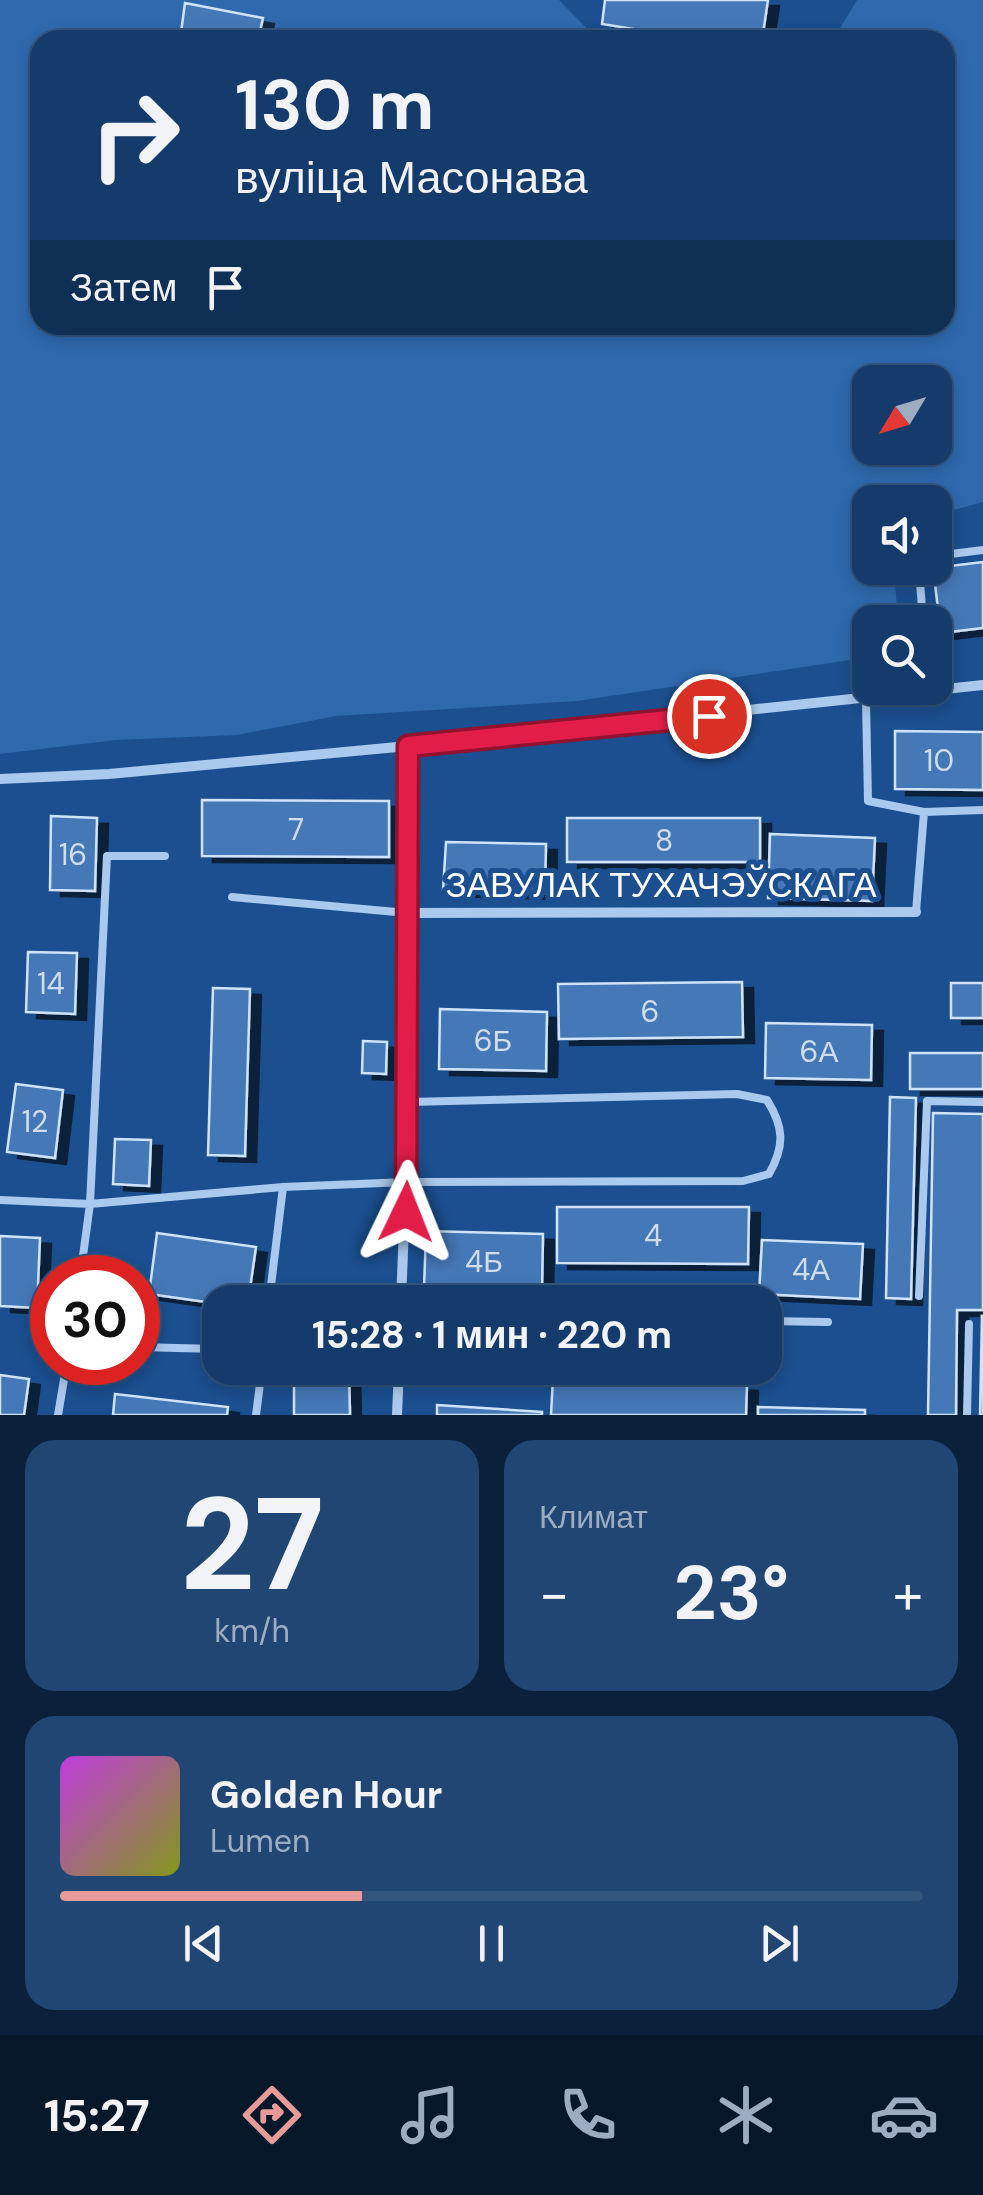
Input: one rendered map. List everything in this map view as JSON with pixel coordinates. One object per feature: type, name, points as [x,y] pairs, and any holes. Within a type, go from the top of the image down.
[{"type":"street","points":[[952,690],[983,686]]},
{"type":"street","points":[[0,779],[109,774],[852,702]]},
{"type":"street","name":"ЗАВУЛАК ТУХАЧЭЎСКАГА","points":[[403,1285],[409,1102],[408,746]]},
{"type":"street","name":"ЗАВУЛАК ТУХАЧЭЎСКАГА","points":[[407,913],[916,912]]},
{"type":"street","points":[[397,1415],[398,1385]]},
{"type":"lane","points":[[952,554],[983,550]]},
{"type":"lane","points":[[866,705],[868,801],[924,812],[983,810]]},
{"type":"lane","points":[[916,912],[924,812]]},
{"type":"lane","points":[[83,1255],[90,1204],[107,856],[165,856]]},
{"type":"lane","points":[[232,897],[407,913]]},
{"type":"lane","points":[[0,1200],[90,1204],[283,1187],[407,1182],[743,1181],[769,1174],[780,1155],[781,1123],[767,1100],[737,1094],[409,1102]]},
{"type":"lane","points":[[919,1296],[926,1101],[983,1102]]},
{"type":"lane","points":[[272,1285],[283,1187]]},
{"type":"lane","points":[[782,1321],[828,1322]]},
{"type":"lane","points":[[968,1415],[969,1324]]},
{"type":"lane","points":[[160,1348],[202,1349]]},
{"type":"lane","points":[[58,1415],[64,1385]]},
{"type":"lane","points":[[256,1415],[260,1385]]},
{"type":"shaded area","points":[[0,0],[559,0],[588,30],[30,30],[30,335],[955,335],[955,30],[839,30],[857,0],[983,0],[983,502],[952,510],[952,485],[852,485],[852,585],[895,585],[897,605],[852,605],[852,660],[577,701],[336,716],[237,735],[116,740],[0,754]]},
{"type":"building","points":[[605,0],[768,0],[764,30],[640,30],[602,24]]},
{"type":"building","points":[[185,3],[263,18],[260,30],[181,30]]},
{"type":"building","points":[[983,562],[983,628],[952,632],[952,605],[938,605],[935,585],[952,585],[952,566]]},
{"type":"building","points":[[895,731],[983,732],[983,790],[895,789]]},
{"type":"building","points":[[202,800],[389,801],[389,857],[202,856]]},
{"type":"building","points":[[51,816],[97,818],[95,891],[50,890]]},
{"type":"building","points":[[567,818],[760,818],[760,862],[567,862]]},
{"type":"building","points":[[770,834],[875,838],[872,901],[768,898]]},
{"type":"building","points":[[446,842],[546,844],[545,893],[443,890]]},
{"type":"building","points":[[28,952],[77,953],[75,1014],[26,1012]]},
{"type":"building","points":[[742,982],[743,1037],[559,1039],[558,984]]},
{"type":"building","points":[[951,983],[983,983],[983,1018],[951,1018]]},
{"type":"building","points":[[213,988],[250,989],[245,1156],[208,1155]]},
{"type":"building","points":[[440,1009],[547,1012],[546,1071],[439,1069]]},
{"type":"building","points":[[766,1023],[872,1025],[871,1080],[765,1078]]},
{"type":"building","points":[[363,1041],[387,1042],[386,1074],[362,1073]]},
{"type":"building","points":[[910,1053],[983,1053],[983,1089],[910,1089]]},
{"type":"building","points":[[16,1084],[63,1090],[55,1158],[7,1152]]},
{"type":"building","points":[[890,1097],[916,1098],[911,1299],[886,1298]]},
{"type":"building","points":[[933,1113],[983,1114],[983,1310],[957,1310],[956,1415],[928,1415]]},
{"type":"building","points":[[115,1139],[151,1140],[149,1186],[113,1184]]},
{"type":"building","points":[[557,1207],[749,1207],[748,1264],[557,1263]]},
{"type":"building","points":[[426,1231],[543,1234],[542,1285],[424,1285]]},
{"type":"building","points":[[157,1233],[256,1247],[250,1285],[202,1285],[202,1301],[160,1296],[160,1255],[154,1255]]},
{"type":"building","points":[[0,1236],[40,1238],[39,1255],[30,1255],[30,1308],[0,1306]]},
{"type":"building","points":[[762,1240],[863,1244],[860,1299],[782,1295],[782,1285],[760,1285]]},
{"type":"building","points":[[982,1316],[983,1415],[980,1415]]},
{"type":"building","points":[[0,1375],[29,1379],[24,1415],[0,1415]]},
{"type":"building","points":[[294,1385],[349,1385],[350,1415],[294,1415]]},
{"type":"building","points":[[553,1385],[747,1385],[746,1415],[551,1415]]},
{"type":"building","points":[[115,1394],[228,1407],[227,1415],[113,1415]]},
{"type":"building","points":[[437,1405],[542,1412],[542,1415],[437,1415]]},
{"type":"building","points":[[758,1407],[865,1410],[865,1415],[758,1415]]},
{"type":"route","points":[[406,1212],[408,746],[709,716]]}]
